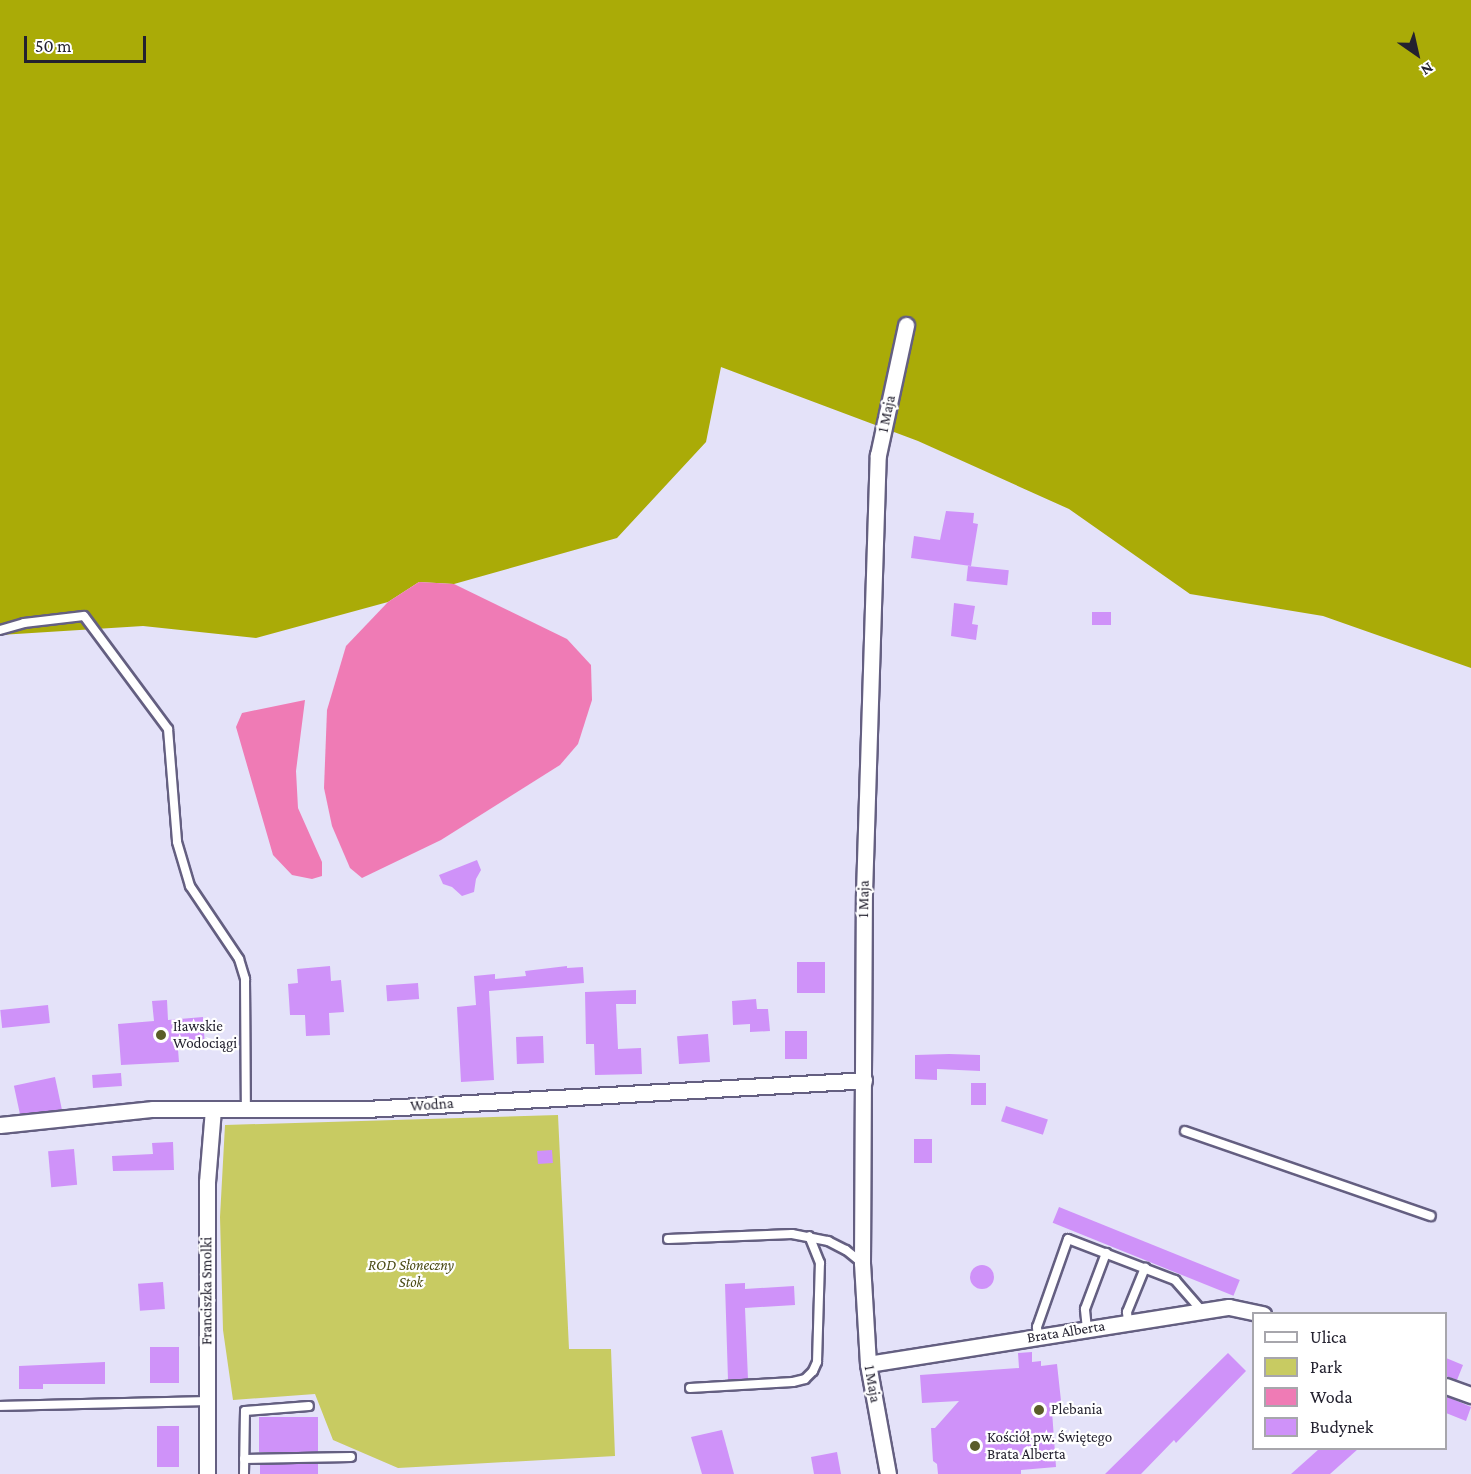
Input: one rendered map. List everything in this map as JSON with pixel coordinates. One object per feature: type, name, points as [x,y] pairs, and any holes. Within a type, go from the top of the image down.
[{"type":"street","name":"1 Maja","points":[[888,1474],[868,1364],[862,1263],[864,892],[878,455],[906,325]]},
{"type":"street","name":"Wodna","points":[[0,1125],[153,1109],[366,1109],[864,1080]]},
{"type":"street","name":"Franciszka Smolki","points":[[207,1474],[205,1401],[207,1182],[213,1109]]},
{"type":"street","name":"Brata Alberta","points":[[868,1364],[1228,1307],[1253,1312]]},
{"type":"street","points":[[1447,1386],[1471,1395]]},
{"type":"lane","points":[[0,630],[24,623],[84,616],[168,729],[177,842],[190,886],[239,959],[245,979],[246,1110]]},
{"type":"lane","points":[[1185,1131],[1431,1216]]},
{"type":"lane","points":[[668,1239],[792,1234],[809,1236],[846,1250],[862,1263]]},
{"type":"lane","points":[[690,1388],[793,1382],[805,1378],[813,1371],[817,1362],[820,1263],[809,1236]]},
{"type":"lane","points":[[1038,1337],[1037,1327],[1068,1239],[1175,1280],[1202,1311]]},
{"type":"lane","points":[[1087,1329],[1085,1309],[1106,1253]]},
{"type":"lane","points":[[1128,1323],[1127,1312],[1145,1268]]},
{"type":"lane","points":[[0,1406],[205,1401]]},
{"type":"lane","points":[[244,1474],[245,1411],[309,1406]]},
{"type":"lane","points":[[244,1459],[351,1457]]},
{"type":"green space","name":"ROD Słoneczny Stok","points":[[558,1115],[569,1349],[611,1349],[615,1456],[398,1468],[333,1440],[315,1394],[233,1400],[223,1330],[220,1217],[225,1125]]},
{"type":"shaded area","points":[[0,0],[1471,0],[1471,668],[1323,616],[1190,594],[1069,509],[918,441],[721,367],[706,442],[617,538],[454,584],[419,582],[388,602],[256,638],[143,626],[0,635]]},
{"type":"water","points":[[419,582],[454,584],[567,639],[591,665],[592,700],[578,744],[560,765],[441,840],[362,878],[350,868],[332,826],[324,788],[327,710],[346,646],[388,602]]},
{"type":"water","points":[[305,700],[296,771],[298,808],[322,862],[322,876],[312,879],[292,875],[273,855],[236,727],[242,713]]},
{"type":"building","points":[[946,511],[974,513],[973,523],[978,524],[971,566],[911,558],[914,536],[940,540]]},
{"type":"building","points":[[968,566],[1009,570],[1007,585],[966,581]]},
{"type":"building","points":[[954,603],[975,606],[972,624],[978,625],[976,640],[951,636]]},
{"type":"building","points":[[1092,612],[1111,612],[1111,625],[1092,625]]},
{"type":"building","points":[[477,860],[481,870],[476,879],[474,892],[462,896],[452,887],[443,884],[439,875]]},
{"type":"building","points":[[797,962],[825,962],[825,993],[797,993]]},
{"type":"building","points":[[330,966],[331,981],[341,980],[344,1012],[329,1013],[330,1035],[306,1036],[305,1015],[290,1015],[288,984],[298,983],[297,969]]},
{"type":"building","points":[[567,966],[567,968],[583,967],[584,983],[489,991],[494,1080],[461,1082],[457,1007],[476,1005],[474,976],[495,974],[495,979],[526,976],[525,971]]},
{"type":"building","points":[[418,983],[419,999],[387,1001],[386,985]]},
{"type":"building","points":[[636,990],[636,1004],[616,1004],[618,1049],[641,1048],[642,1074],[595,1075],[594,1044],[586,1044],[585,992]]},
{"type":"building","points":[[756,999],[757,1009],[768,1009],[770,1031],[750,1032],[750,1024],[733,1025],[732,1001]]},
{"type":"building","name":"Iławskie Wodociągi","points":[[167,1000],[168,1020],[203,1017],[205,1047],[178,1049],[179,1062],[121,1065],[118,1024],[154,1021],[152,1001]]},
{"type":"building","points":[[48,1005],[50,1023],[2,1028],[0,1010]]},
{"type":"building","points":[[785,1031],[807,1031],[807,1059],[785,1059]]},
{"type":"building","points":[[708,1034],[710,1062],[679,1064],[677,1036]]},
{"type":"building","points":[[543,1036],[544,1063],[517,1064],[516,1037]]},
{"type":"building","points":[[915,1055],[980,1055],[980,1071],[937,1069],[937,1080],[915,1079]]},
{"type":"building","points":[[121,1073],[122,1086],[93,1088],[92,1075]]},
{"type":"building","points":[[55,1077],[62,1109],[21,1118],[14,1086]]},
{"type":"building","points":[[971,1083],[986,1083],[986,1105],[971,1105]]},
{"type":"building","points":[[1006,1106],[1048,1120],[1043,1135],[1001,1121]]},
{"type":"building","points":[[914,1139],[932,1139],[932,1163],[914,1163]]},
{"type":"building","points":[[173,1142],[174,1170],[113,1171],[112,1156],[153,1154],[152,1143]]},
{"type":"building","points":[[74,1149],[77,1185],[51,1187],[48,1151]]},
{"type":"building","points":[[552,1150],[553,1163],[538,1164],[537,1151]]},
{"type":"building","points":[[1059,1207],[1240,1280],[1233,1296],[1053,1223]]},
{"type":"building","points":[[982,1265],[991,1268],[994,1277],[991,1286],[982,1289],[973,1286],[970,1277],[973,1268]]},
{"type":"building","points":[[163,1282],[165,1309],[140,1311],[138,1284]]},
{"type":"building","points":[[745,1283],[745,1289],[794,1286],[795,1305],[745,1308],[748,1379],[728,1380],[725,1284]]},
{"type":"building","points":[[150,1347],[179,1347],[179,1383],[150,1383]]},
{"type":"building","points":[[1032,1352],[1032,1362],[1041,1361],[1041,1366],[1057,1364],[1062,1410],[1052,1411],[1056,1467],[1021,1470],[1021,1474],[938,1474],[937,1464],[933,1461],[931,1428],[935,1428],[959,1401],[922,1403],[920,1375],[1019,1368],[1018,1353]]},
{"type":"building","points":[[1228,1353],[1246,1371],[1176,1443],[1174,1440],[1141,1474],[1105,1474]]},
{"type":"building","points":[[1447,1358],[1463,1365],[1457,1380],[1447,1376]]},
{"type":"building","points":[[105,1362],[105,1384],[43,1384],[43,1389],[19,1389],[19,1366]]},
{"type":"building","points":[[1447,1396],[1471,1407],[1466,1421],[1447,1413]]},
{"type":"building","points":[[259,1417],[318,1417],[318,1452],[259,1452]]},
{"type":"building","points":[[157,1426],[179,1426],[179,1467],[157,1467]]},
{"type":"building","points":[[722,1430],[734,1474],[702,1474],[691,1437]]},
{"type":"building","points":[[1318,1450],[1357,1450],[1330,1474],[1291,1474]]},
{"type":"building","points":[[837,1452],[841,1474],[814,1474],[811,1457]]},
{"type":"building","points":[[260,1464],[318,1464],[318,1474],[260,1474]]},
{"type":"place","name":"Iławskie Wodociągi","points":[[161,1035]]},
{"type":"place","name":"Plebania","points":[[1039,1410]]},
{"type":"place","name":"Kościół pw. Świętego Brata Alberta","points":[[975,1446]]}]
